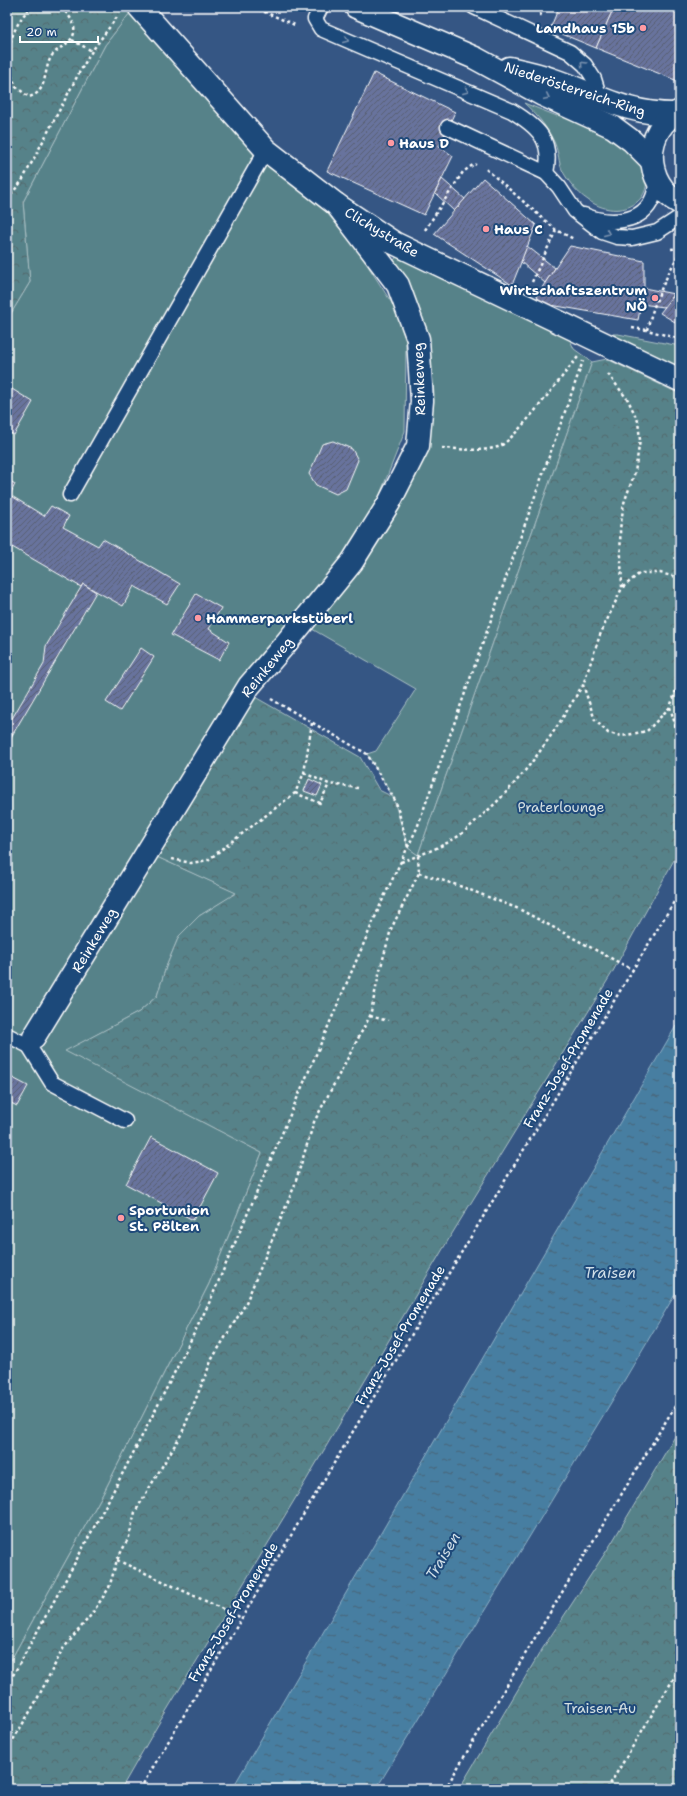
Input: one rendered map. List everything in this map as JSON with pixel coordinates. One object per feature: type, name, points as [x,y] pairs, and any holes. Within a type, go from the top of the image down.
[{"type":"street","name":"Clichystraße","points":[[139,7],[266,150],[337,206],[394,242],[680,380]]},
{"type":"street","name":"Niederösterreich-Ring","points":[[356,7],[476,58],[543,95],[613,127],[632,141],[651,160]]},
{"type":"street","name":"Niederösterreich-Ring","points":[[476,58],[550,78],[600,98],[639,111],[677,112]]},
{"type":"street","name":"Niederösterreich-Ring","points":[[677,112],[665,124],[658,134],[651,160],[652,171],[665,193],[680,203]]},
{"type":"street","name":"Reinkeweg","points":[[32,1042],[249,686],[352,562],[389,503],[418,446],[422,401],[418,339],[398,285],[337,206]]},
{"type":"lane","points":[[474,7],[501,12],[570,52],[588,70],[594,79],[600,98]]},
{"type":"lane","points":[[318,13],[321,29],[512,110],[529,121],[542,134],[548,159],[546,172]]},
{"type":"lane","points":[[448,127],[546,172],[559,187],[575,211],[602,232],[625,238],[648,235],[665,227],[680,217]]},
{"type":"lane","points":[[70,495],[266,150]]},
{"type":"lane","points":[[575,211],[590,218],[603,220],[626,220],[636,216],[649,205],[654,197],[657,181]]},
{"type":"lane","points":[[7,1035],[32,1042],[52,1084],[125,1121]]},
{"type":"path","points":[[7,54],[16,27],[24,13],[31,7]]},
{"type":"path","points":[[7,64],[16,88],[29,97],[37,95],[43,88],[46,66],[52,54],[72,40],[74,32],[73,23],[68,14],[60,7]]},
{"type":"path","points":[[253,7],[295,25]]},
{"type":"path","points":[[7,199],[22,181],[92,51],[119,15]]},
{"type":"path","points":[[72,40],[92,51]]},
{"type":"path","points":[[421,236],[463,172],[474,164],[486,169],[556,230],[576,240]]},
{"type":"path","points":[[664,250],[680,248]]},
{"type":"path","points":[[647,330],[650,317],[665,279],[680,252]]},
{"type":"path","points":[[418,446],[479,450],[500,447],[516,433],[593,339]]},
{"type":"path","points":[[593,339],[600,362],[628,400],[638,421],[640,440],[635,472],[624,503],[620,529],[622,588]]},
{"type":"path","points":[[7,1686],[108,1502],[210,1301],[382,901],[417,828],[588,348],[593,339]]},
{"type":"path","points":[[401,862],[418,856],[457,837],[493,807],[530,765],[556,728],[582,685],[600,635],[622,588],[640,573],[660,573],[680,578]]},
{"type":"path","points":[[582,685],[595,720],[608,733],[622,736],[647,731],[670,707],[680,680]]},
{"type":"path","points":[[249,686],[366,754],[396,802],[408,848]]},
{"type":"path","points":[[670,707],[680,741]]},
{"type":"path","points":[[149,850],[183,862],[191,863],[208,860],[295,793],[304,773],[312,723]]},
{"type":"path","points":[[304,773],[329,784],[358,788]]},
{"type":"path","points":[[295,793],[320,804],[329,784]]},
{"type":"path","points":[[7,1750],[34,1705],[63,1649],[91,1615],[109,1588],[117,1560],[129,1537],[135,1512],[182,1433],[212,1359],[245,1305],[294,1187],[314,1122],[370,1016],[391,929],[419,873],[418,856]]},
{"type":"path","points":[[419,873],[457,885],[519,910],[632,970]]},
{"type":"path","name":"Franz-Josef-Promenade","points":[[140,1789],[680,892]]},
{"type":"path","points":[[370,1016],[388,1021]]},
{"type":"path","points":[[445,1789],[570,1578],[680,1398]]},
{"type":"path","points":[[117,1560],[242,1618]]},
{"type":"path","points":[[607,1789],[680,1668]]},
{"type":"green space","points":[[7,7],[131,7],[133,9],[105,45],[23,202],[30,282],[7,320]]},
{"type":"green space","points":[[133,9],[319,203],[361,255],[395,308],[406,341],[405,431],[379,497],[344,556],[296,618],[67,1004],[157,857],[237,893],[199,916],[179,936],[166,967],[157,996],[139,1012],[66,1051],[262,1153],[209,1284],[104,1492],[7,1667],[7,320],[30,282],[23,202],[105,45]]},
{"type":"green space","points":[[524,103],[557,116],[559,110],[618,141],[634,155],[643,168],[646,181],[644,192],[638,201],[628,207],[616,209],[602,207],[588,200],[579,193],[564,174],[555,144],[546,128]]},
{"type":"green space","points":[[680,144],[680,172],[676,158]]},
{"type":"green space","points":[[397,256],[570,340],[574,349],[592,362],[418,855],[408,848],[393,797],[367,754],[376,751],[416,689],[312,629],[359,566],[422,457],[431,424],[434,394],[429,337],[405,283],[392,263]]},
{"type":"green space","points":[[606,334],[618,334],[680,346],[680,370]]},
{"type":"green space","name":"Praterlounge","points":[[607,359],[680,394],[680,849],[612,973],[450,1237],[121,1789],[7,1789],[7,1667],[104,1492],[209,1284],[262,1153],[65,1051],[139,1012],[157,996],[166,967],[179,936],[199,916],[236,893],[157,857],[255,697],[360,757],[379,790],[393,797],[408,848],[418,855],[592,362]]},
{"type":"green space","name":"Traisen-Au","points":[[680,1428],[680,1789],[459,1789],[539,1654],[611,1544]]},
{"type":"water","name":"Traisen","points":[[680,1019],[680,1286],[615,1396],[376,1789],[232,1789]]},
{"type":"building","points":[[559,7],[614,7],[596,48],[550,29]]},
{"type":"building","name":"Landhaus 15b","points":[[614,7],[680,7],[680,82],[596,48]]},
{"type":"building","name":"Haus D","points":[[374,73],[455,112],[439,146],[453,156],[424,215],[327,171]]},
{"type":"building","name":"Haus C","points":[[483,178],[536,225],[512,285],[434,234]]},
{"type":"building","points":[[442,179],[465,199],[454,211],[435,193]]},
{"type":"building","points":[[527,246],[555,268],[545,283],[521,262]]},
{"type":"building","points":[[570,246],[644,261],[644,288],[638,320],[539,303],[537,295]]},
{"type":"building","points":[[644,288],[674,294],[664,307],[641,304]]},
{"type":"building","points":[[680,288],[680,325],[660,313]]},
{"type":"building","points":[[7,386],[33,402],[14,435],[7,431]]},
{"type":"building","points":[[333,441],[352,449],[358,460],[346,489],[336,494],[316,485],[309,474],[322,444]]},
{"type":"building","points":[[7,479],[15,484],[10,495],[44,516],[51,506],[69,516],[63,527],[98,546],[103,539],[180,584],[167,604],[134,586],[123,606],[83,584],[81,587],[7,544]]},
{"type":"building","points":[[83,584],[96,592],[7,744],[7,727],[44,664],[46,646]]},
{"type":"building","name":"Hammerparkstüberl","points":[[196,594],[221,608],[209,629],[229,642],[219,660],[171,635]]},
{"type":"building","points":[[141,648],[154,657],[120,711],[106,702]]},
{"type":"building","points":[[309,779],[322,785],[317,796],[304,791]]},
{"type":"building","points":[[7,1075],[28,1086],[17,1106],[7,1101]]},
{"type":"building","name":"Sportunion St. Pölten","points":[[151,1137],[218,1173],[193,1220],[126,1184]]},
{"type":"place","name":"Landhaus 15b","points":[[643,28]]},
{"type":"place","name":"Haus D","points":[[391,143]]},
{"type":"place","name":"Haus C","points":[[486,229]]},
{"type":"place","name":"Wirtschaftszentrum NÖ","points":[[655,298]]},
{"type":"place","name":"Hammerparkstüberl","points":[[198,618]]},
{"type":"place","name":"Sportunion St. Pölten","points":[[121,1218]]}]
